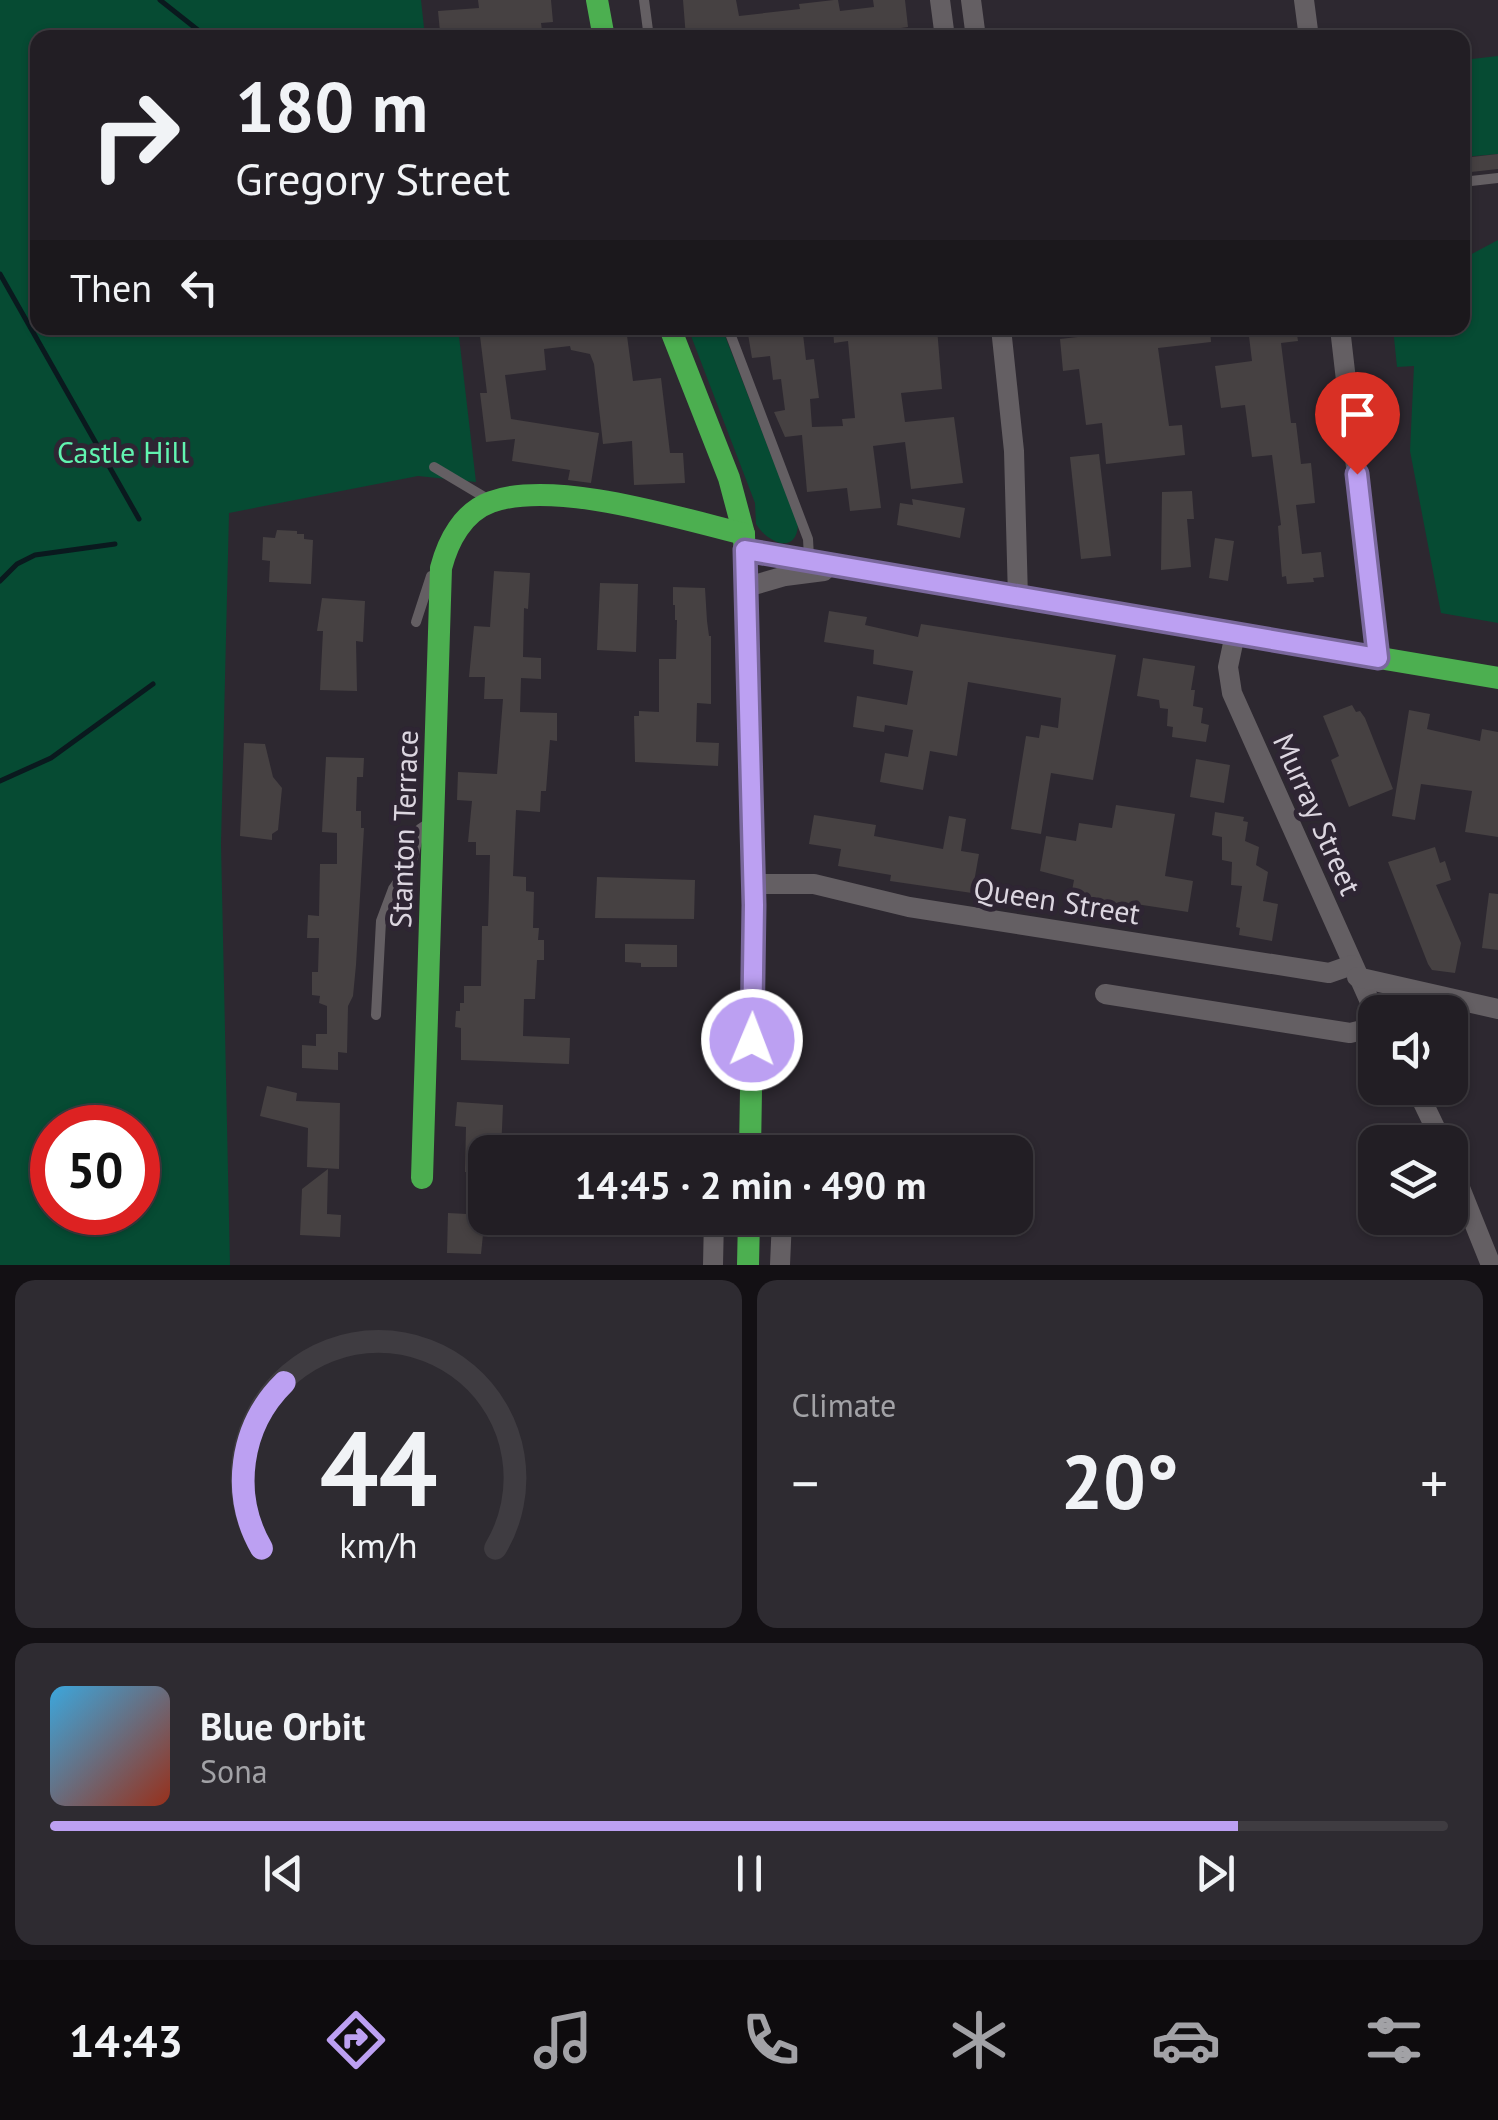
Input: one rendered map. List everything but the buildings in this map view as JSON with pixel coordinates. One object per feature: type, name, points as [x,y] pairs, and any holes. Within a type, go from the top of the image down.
[{"type":"street","points":[[598,0],[604,30]]},
{"type":"street","points":[[940,0],[944,30]]},
{"type":"street","points":[[972,0],[975,30]]},
{"type":"street","points":[[1304,0],[1308,30]]},
{"type":"street","points":[[673,335],[729,478],[745,542],[753,884],[750,1135]]},
{"type":"street","points":[[1002,335],[1014,451],[1018,598]]},
{"type":"street","points":[[1341,335],[1378,658]]},
{"type":"street","points":[[448,544],[466,520],[491,501],[529,496],[576,499],[639,509],[851,570],[1498,678]]},
{"type":"street","name":"Stanton Terrace","points":[[422,1178],[441,568],[448,544]]},
{"type":"street","points":[[747,587],[801,573],[851,570]]},
{"type":"street","name":"Murray Street","points":[[1235,634],[1228,670],[1232,692],[1366,995]]},
{"type":"street","name":"Queen Street","points":[[753,884],[814,884],[909,907],[1329,972],[1354,971],[1498,1009]]},
{"type":"street","points":[[1106,994],[1350,1033],[1358,1031]]},
{"type":"street","points":[[1468,1207],[1491,1265]]},
{"type":"street","points":[[713,1265],[714,1235]]},
{"type":"street","points":[[748,1265],[749,1235]]},
{"type":"street","points":[[780,1265],[781,1235]]},
{"type":"lane","points":[[606,30],[608,0]]},
{"type":"lane","points":[[644,0],[648,30]]},
{"type":"lane","points":[[1470,181],[1498,178]]},
{"type":"lane","points":[[731,335],[808,539],[810,559]]},
{"type":"lane","points":[[434,467],[491,501]]},
{"type":"lane","points":[[416,622],[429,581],[448,544]]},
{"type":"lane","points":[[376,1015],[384,911],[393,889],[412,862],[420,829],[432,825]]},
{"type":"green space","name":"Castle Hill","points":[[0,0],[421,0],[424,30],[30,30],[30,335],[459,335],[476,482],[418,476],[229,513],[221,844],[230,1265],[0,1265]]},
{"type":"green space","points":[[1498,56],[1498,154],[1470,156],[1470,59]]},
{"type":"green space","points":[[1498,240],[1498,623],[1441,613],[1410,451],[1414,366],[1397,367],[1394,335],[1470,335],[1470,255]]},
{"type":"green space","points":[[691,335],[725,335],[798,525],[792,540],[780,543],[761,530],[756,524],[755,503]]},
{"type":"waterway","points":[[160,0],[198,30]]},
{"type":"waterway","points":[[0,274],[30,327]]},
{"type":"waterway","points":[[35,335],[139,519]]},
{"type":"waterway","points":[[0,581],[17,564],[35,555],[115,544]]},
{"type":"waterway","points":[[0,781],[51,758],[153,684]]},
{"type":"traffic: fast","points":[[597,0],[603,30]]},
{"type":"traffic: fast","points":[[673,335],[729,478],[744,534],[754,905],[750,1135]]},
{"type":"traffic: fast","points":[[422,1178],[441,568],[448,548],[472,513],[491,502],[517,496],[548,495],[617,503],[744,534]]},
{"type":"traffic: fast","points":[[1066,605],[1498,678]]},
{"type":"traffic: fast","points":[[748,1265],[749,1235]]},
{"type":"traffic: jam","points":[[745,550],[1066,605]]},
{"type":"route","points":[[752,1040],[754,905],[745,550],[1378,658],[1357,474]]}]
